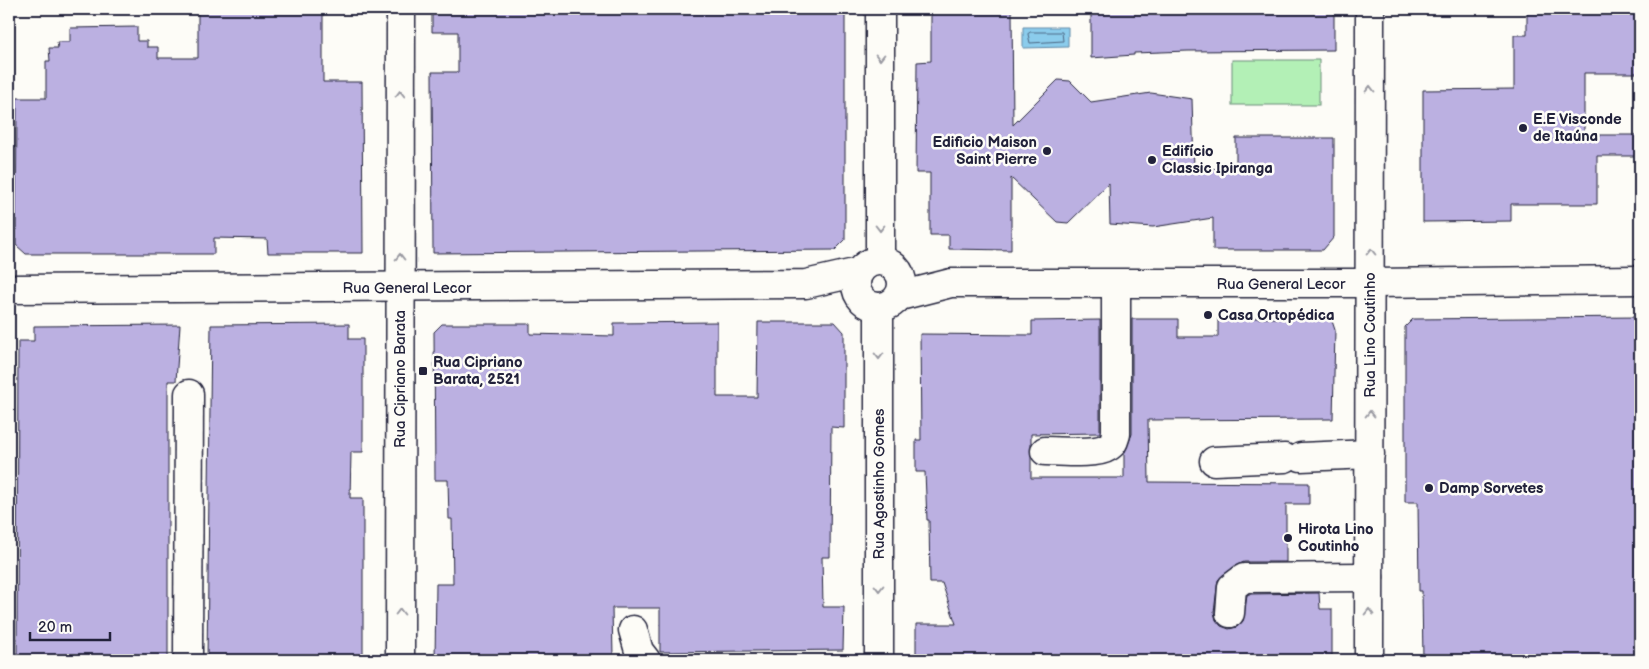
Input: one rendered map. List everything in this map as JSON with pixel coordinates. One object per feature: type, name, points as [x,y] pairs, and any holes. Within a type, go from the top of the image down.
[{"type":"street","name":"Rua Cipriano Barata","points":[[400,660],[401,9]]},
{"type":"street","points":[[878,266],[903,281],[881,301],[856,287],[878,266],[880,9]]},
{"type":"street","name":"Rua Lino Coutinho","points":[[1369,660],[1370,9]]},
{"type":"street","name":"Rua General Lecor","points":[[806,284],[878,266],[951,284]]},
{"type":"street","name":"Rua General Lecor","points":[[9,289],[806,284],[881,301],[951,284],[1370,284],[1640,280]]},
{"type":"street","points":[[1045,451],[1100,450],[1110,447],[1114,442],[1116,434],[1116,284]]},
{"type":"street","name":"Rua Agostinho Gomes","points":[[879,660],[881,301]]},
{"type":"street","points":[[188,660],[189,394]]},
{"type":"street","points":[[1214,461],[1370,454]]},
{"type":"street","points":[[1230,613],[1232,587],[1244,578],[1369,577]]},
{"type":"street","points":[[633,630],[639,651],[646,660]]},
{"type":"green space","points":[[1232,60],[1319,60],[1319,105],[1232,105]]},
{"type":"water","points":[[1023,27],[1068,27],[1068,47],[1023,48]]},
{"type":"building","points":[[198,9],[323,9],[323,82],[362,82],[363,253],[268,253],[267,239],[214,238],[214,254],[26,254],[16,245],[17,98],[46,98],[46,61],[50,61],[49,48],[58,48],[57,42],[70,42],[70,28],[137,27],[137,41],[147,41],[147,47],[158,47],[158,58],[198,58]]},
{"type":"building","points":[[432,9],[845,9],[845,240],[835,250],[433,253],[432,72],[458,72],[458,32],[432,32]]},
{"type":"building","points":[[931,9],[1012,9],[1013,125],[1058,80],[1070,81],[1091,102],[1151,93],[1192,99],[1194,169],[1236,168],[1236,138],[1334,138],[1334,237],[1323,250],[1213,250],[1213,218],[1153,227],[1110,224],[1109,183],[1068,223],[1057,222],[1011,178],[1011,250],[949,249],[949,235],[930,235],[930,173],[916,173],[917,62],[931,61]]},
{"type":"building","points":[[1091,9],[1334,9],[1334,50],[1188,51],[1134,53],[1134,55],[1091,58]]},
{"type":"building","points":[[1527,9],[1640,9],[1640,73],[1584,73],[1584,135],[1640,135],[1640,156],[1597,156],[1597,204],[1511,204],[1511,221],[1423,222],[1423,90],[1514,89],[1514,35],[1527,35]]},
{"type":"building","points":[[1640,317],[1640,660],[1423,660],[1422,591],[1419,591],[1418,502],[1405,502],[1405,327],[1413,319]]},
{"type":"building","points":[[1218,318],[1325,318],[1332,321],[1335,330],[1333,419],[1148,420],[1149,482],[1309,483],[1309,504],[1286,504],[1286,562],[1244,562],[1235,566],[1218,580],[1214,612],[1216,620],[1221,626],[1229,629],[1237,627],[1243,621],[1247,595],[1249,594],[1319,593],[1320,609],[1332,609],[1332,660],[916,660],[916,624],[956,624],[942,583],[930,583],[929,520],[927,520],[925,472],[916,472],[916,440],[921,440],[920,334],[1032,335],[1032,321],[1100,320],[1100,433],[1031,434],[1031,478],[1124,478],[1124,454],[1132,434],[1132,319],[1178,319],[1178,337],[1218,337]]},
{"type":"building","points":[[717,322],[717,397],[757,397],[758,322],[835,322],[844,332],[844,428],[831,427],[830,557],[822,557],[823,607],[844,607],[843,650],[660,652],[660,608],[612,608],[613,657],[567,657],[567,660],[435,660],[436,584],[453,584],[452,519],[449,519],[448,480],[435,480],[434,332],[442,324],[530,324],[530,334],[614,336],[614,323]]},
{"type":"building","points":[[349,324],[349,339],[363,339],[363,452],[351,452],[350,498],[363,498],[363,660],[207,660],[211,325]]},
{"type":"building","points":[[180,325],[176,381],[168,381],[168,660],[17,660],[18,341],[34,341],[34,326]]},
{"type":"place","name":"E.E Visconde de Itaúna","points":[[1523,128]]},
{"type":"place","name":"Edificio Maison Saint Pierre","points":[[1047,151]]},
{"type":"place","name":"Edifício Classic Ipiranga","points":[[1152,160]]},
{"type":"place","name":"Casa Ortopédica","points":[[1208,315]]},
{"type":"place","name":"Rua Cipriano Barata, 2521","points":[[423,371]]},
{"type":"place","name":"Damp Sorvetes","points":[[1429,488]]},
{"type":"place","name":"Hirota Lino Coutinho","points":[[1288,538]]}]
